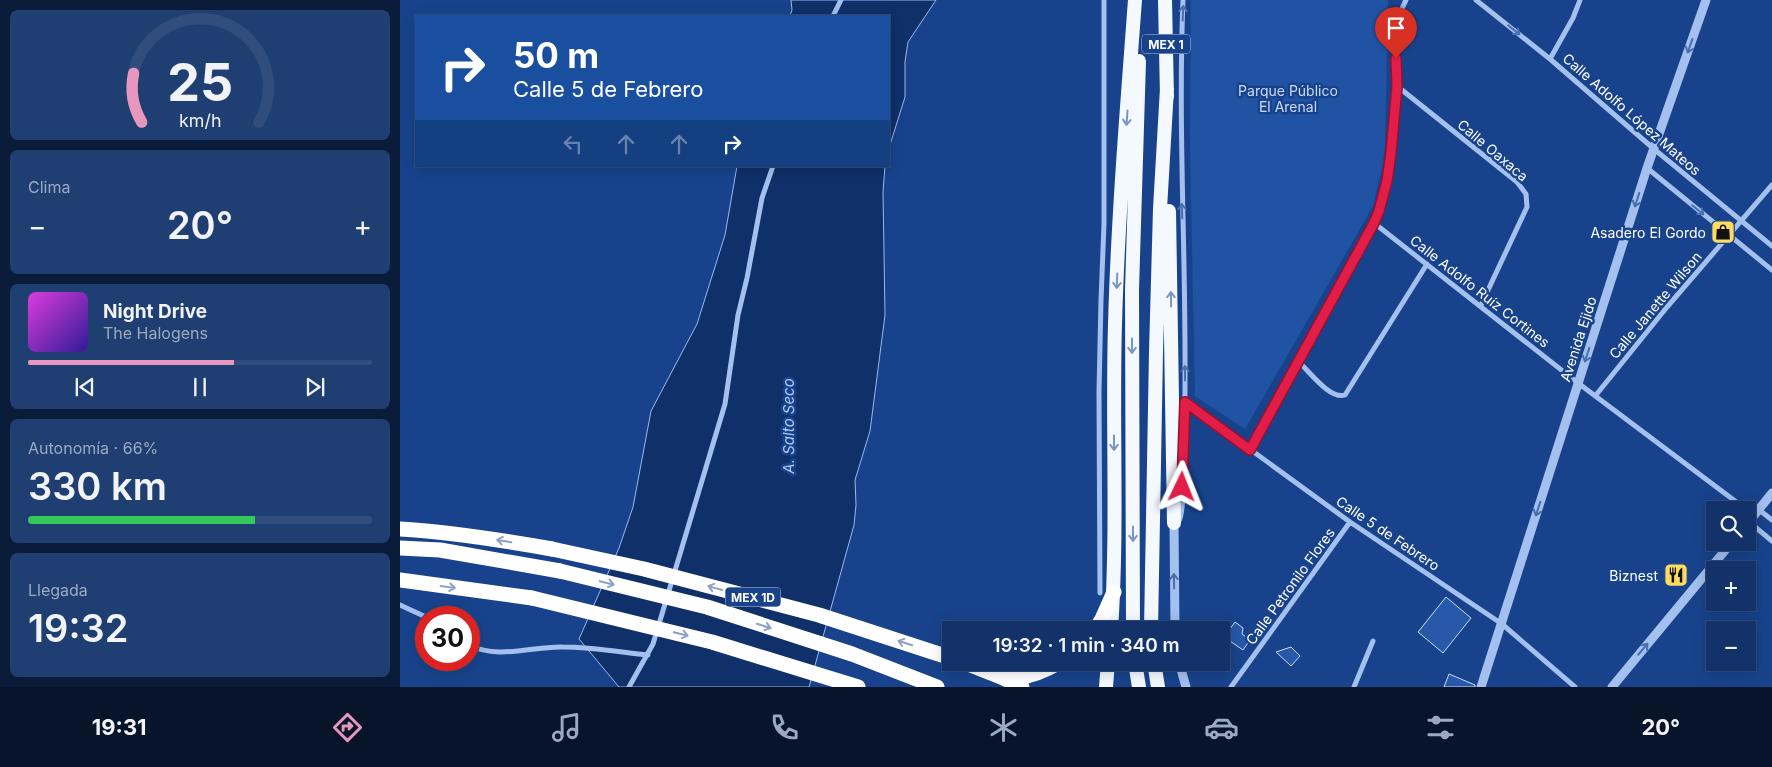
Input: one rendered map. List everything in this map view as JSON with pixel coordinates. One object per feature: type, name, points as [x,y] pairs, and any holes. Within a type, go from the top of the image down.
[{"type":"highway","points":[[1110,621],[1107,592],[1118,246],[1134,0]]},
{"type":"highway","points":[[1133,621],[1132,290],[1139,110],[1139,0]]},
{"type":"highway","name":"MEX 1","points":[[1165,0],[1167,88]]},
{"type":"highway","points":[[1151,621],[1160,209],[1167,88]]},
{"type":"highway","points":[[1167,88],[1174,523]]},
{"type":"highway","name":"MEX 1D","points":[[400,530],[436,531],[471,535],[552,549],[644,569],[819,615],[942,655]]},
{"type":"highway","name":"MEX 1D","points":[[400,548],[440,550],[560,572],[707,607],[852,654],[938,687]]},
{"type":"highway","points":[[400,580],[532,598],[712,642],[858,687]]},
{"type":"highway","points":[[1101,621],[1107,592]]},
{"type":"highway","points":[[986,671],[1022,687]]},
{"type":"highway","points":[[1001,677],[1027,676],[1039,671]]},
{"type":"highway","points":[[1106,687],[1107,671]]},
{"type":"highway","points":[[1136,671],[1139,687]]},
{"type":"highway","points":[[1155,671],[1158,687]]},
{"type":"street","points":[[834,15],[841,0]]},
{"type":"street","points":[[1104,0],[1104,224],[1099,392],[1107,592]]},
{"type":"street","points":[[1175,621],[1174,523],[1181,516],[1185,402],[1181,138],[1183,0]]},
{"type":"street","points":[[1250,450],[1374,223],[1387,181],[1397,86],[1396,39],[1398,22],[1406,0]]},
{"type":"street","name":"Calle Adolfo López Mateos","points":[[1476,0],[1550,59],[1654,149],[1772,246]]},
{"type":"street","points":[[1550,59],[1573,18],[1580,0]]},
{"type":"street","name":"Avenida Ejido","points":[[1481,687],[1647,168],[1706,0]]},
{"type":"street","name":"Calle Oaxaca","points":[[1397,86],[1517,182],[1526,194],[1527,207],[1481,306]]},
{"type":"street","points":[[629,687],[653,644],[725,404],[738,315],[762,198],[773,167]]},
{"type":"street","points":[[1647,168],[1772,270]]},
{"type":"street","name":"Calle Janette Wilson","points":[[1596,395],[1667,307],[1772,185]]},
{"type":"street","name":"Calle Adolfo Ruíz Cortines","points":[[1374,223],[1578,383],[1735,501]]},
{"type":"street","points":[[1298,361],[1331,394],[1340,397],[1345,395],[1427,264]]},
{"type":"street","name":"Calle 5 de Febrero","points":[[1185,402],[1350,522],[1502,624],[1575,687]]},
{"type":"street","points":[[1756,512],[1772,493]]},
{"type":"street","name":"Calle Adolfo Ruíz Cortines","points":[[1758,509],[1772,520]]},
{"type":"street","name":"Calle Petronilo Flores","points":[[1231,687],[1350,522]]},
{"type":"street","points":[[1756,528],[1772,541]]},
{"type":"street","points":[[1612,687],[1725,551]]},
{"type":"street","points":[[400,605],[415,612]]},
{"type":"street","points":[[1354,687],[1373,641]]},
{"type":"street","points":[[480,650],[497,653],[563,647],[648,655]]},
{"type":"street","points":[[1182,671],[1186,687]]},
{"type":"green space","name":"Parque Público El Arenal","points":[[1191,0],[1388,0],[1385,145],[1383,163],[1373,206],[1245,429],[1195,396],[1190,145]]},
{"type":"water","points":[[791,0],[936,0],[908,42],[905,62],[905,97],[890,145],[890,15],[790,15]]},
{"type":"water","name":"A. Salto Seco","points":[[737,167],[885,167],[883,192],[885,315],[870,431],[855,480],[856,505],[854,525],[809,687],[619,687],[579,639],[619,548],[633,507],[651,411],[697,324],[725,235]]},
{"type":"building","points":[[1446,597],[1471,618],[1443,653],[1418,632]]},
{"type":"building","points":[[1235,622],[1243,628],[1242,634],[1250,640],[1243,650],[1230,641],[1230,629]]},
{"type":"building","points":[[1291,647],[1300,656],[1291,666],[1276,652]]},
{"type":"building","points":[[1449,674],[1475,685],[1475,687],[1444,687]]},
{"type":"place","name":"Asadero El Gordo","points":[[1723,232]]},
{"type":"place","name":"Biznest","points":[[1676,575]]},
{"type":"route","points":[[1182,487],[1185,402],[1250,450],[1374,223],[1387,181],[1391,153],[1397,86],[1396,58]]}]
